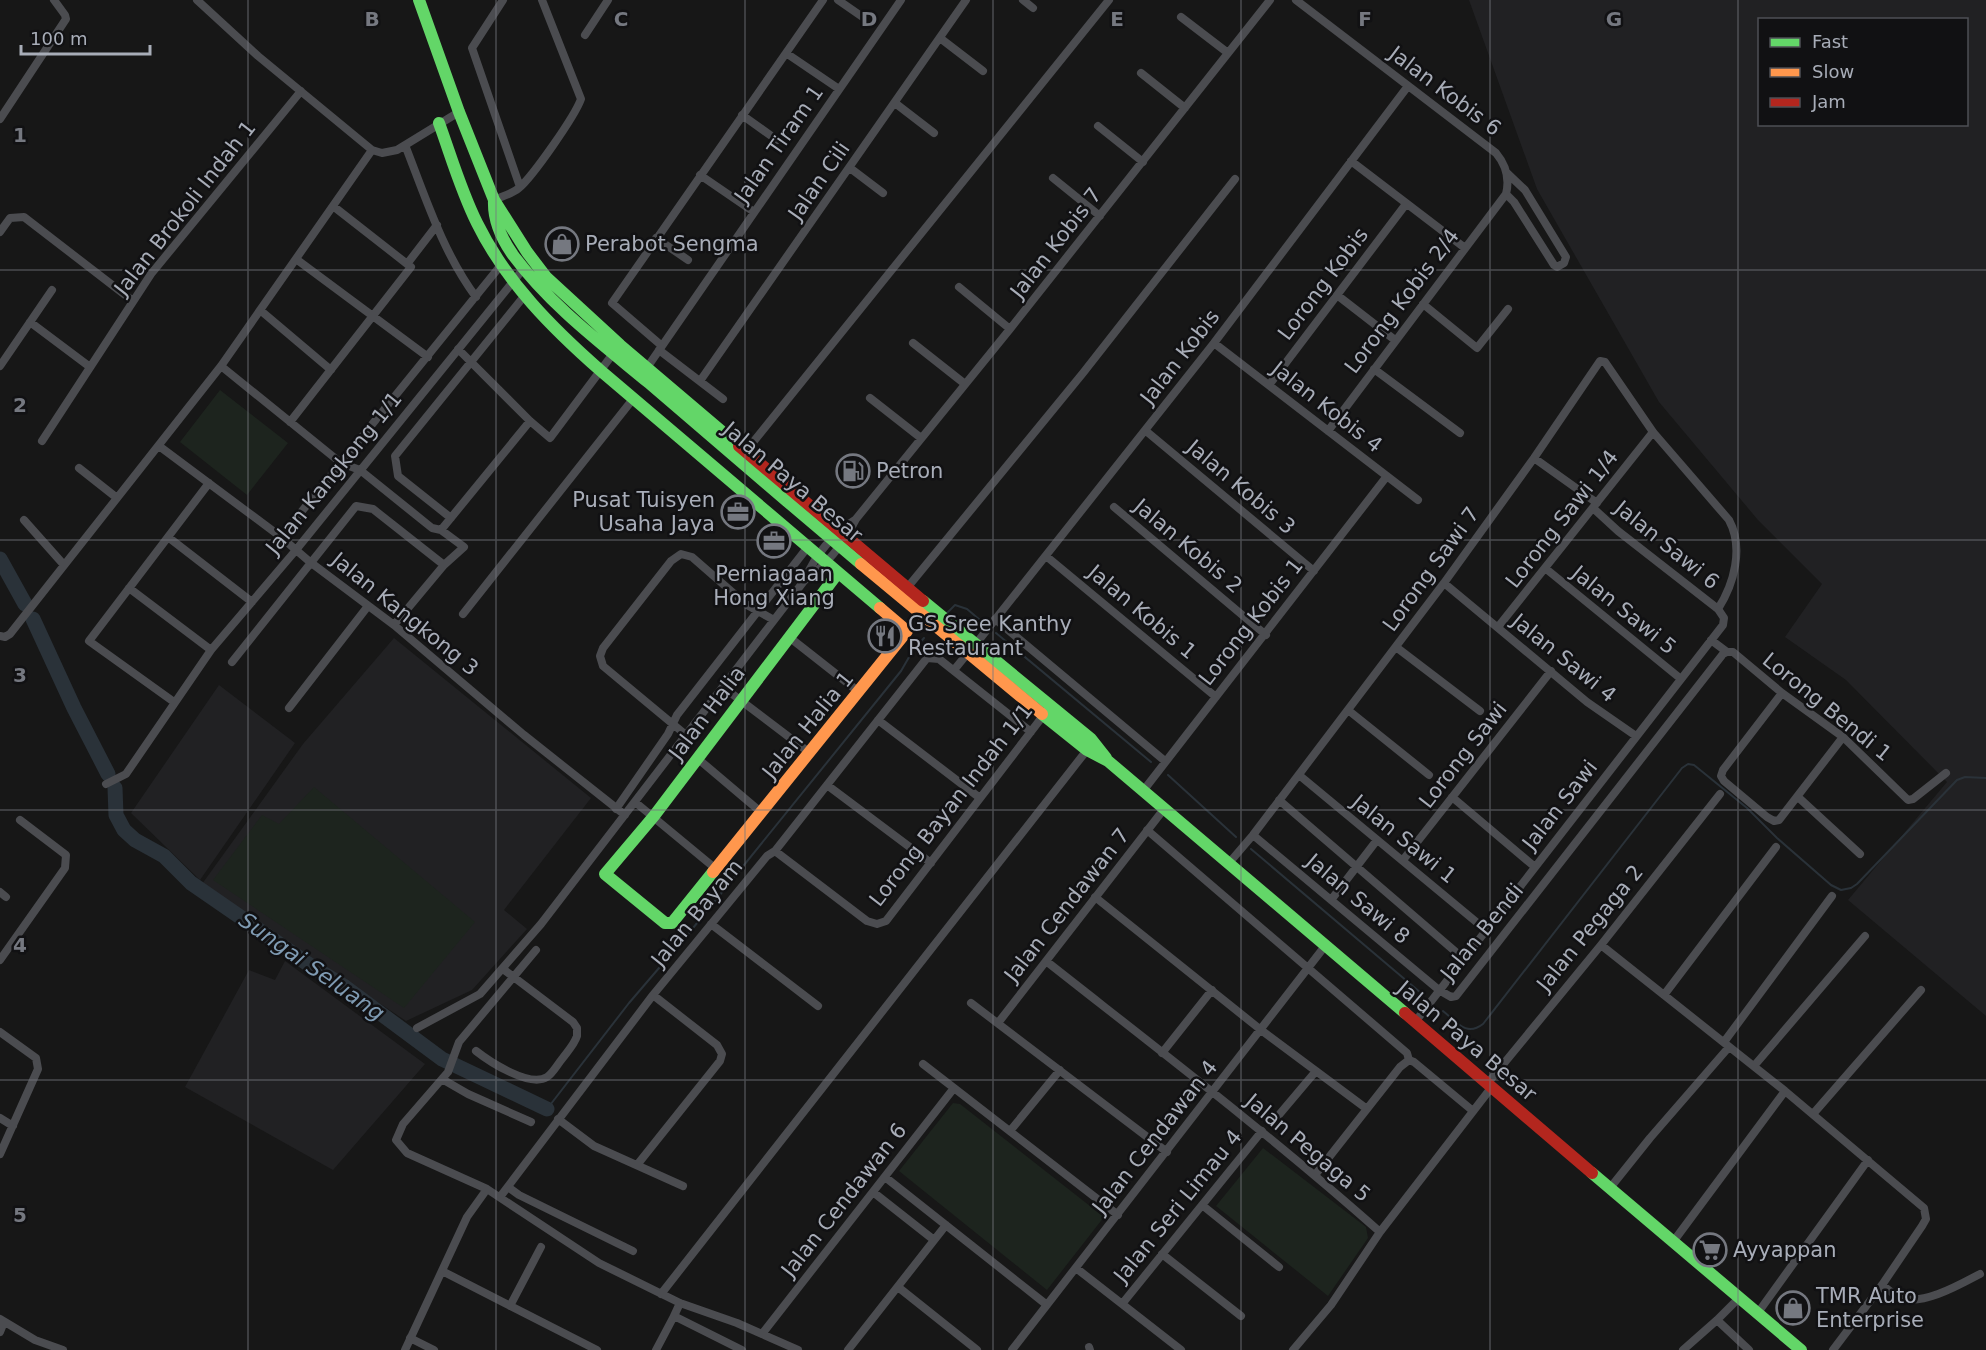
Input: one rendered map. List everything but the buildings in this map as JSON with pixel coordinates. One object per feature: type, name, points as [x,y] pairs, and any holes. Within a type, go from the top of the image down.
[{"type":"street","points":[[0,119],[66,19],[54,0]]},
{"type":"street","points":[[197,0],[258,56],[372,150],[389,153],[459,112]]},
{"type":"street","name":"Jalan Paya Besar","points":[[419,0],[459,112],[494,200],[546,277],[616,349]]},
{"type":"street","points":[[503,0],[472,48],[520,187]]},
{"type":"street","points":[[494,200],[520,187],[555,141],[580,99],[542,0]]},
{"type":"street","points":[[585,35],[608,0]]},
{"type":"street","points":[[723,399],[661,348],[612,303],[823,0]]},
{"type":"street","points":[[838,0],[864,18]]},
{"type":"street","name":"Jalan Tiram 1","points":[[643,372],[901,0]]},
{"type":"street","name":"Jalan Cili","points":[[700,381],[966,0]]},
{"type":"street","points":[[1023,0],[1033,8]]},
{"type":"street","points":[[746,451],[1109,0]]},
{"type":"street","name":"Jalan Kobis 7","points":[[839,538],[1010,329],[1270,0]]},
{"type":"street","name":"Jalan Kobis 6","points":[[1296,0],[1496,153],[1507,173],[1526,190],[1566,257],[1564,262],[1557,267],[1554,265],[1514,202],[1506,194]]},
{"type":"street","points":[[1181,17],[1228,53]]},
{"type":"street","points":[[940,38],[983,71]]},
{"type":"street","points":[[786,53],[838,89]]},
{"type":"street","points":[[1140,73],[1185,108]]},
{"type":"street","name":"Jalan Kobis","points":[[954,670],[1146,431],[1408,86]]},
{"type":"street","name":"Jalan Brokoli Indah 1","points":[[42,441],[151,274],[301,91]]},
{"type":"street","points":[[895,103],[934,133]]},
{"type":"street","points":[[742,115],[777,140]]},
{"type":"street","name":"Jalan Halia 1","points":[[439,123],[477,223],[513,282],[556,330],[633,399],[907,631],[762,813],[669,924]]},
{"type":"street","points":[[1098,126],[1143,162]]},
{"type":"street","points":[[405,145],[461,278],[476,297]]},
{"type":"street","points":[[0,636],[5,638],[10,634],[221,366],[372,150]]},
{"type":"street","points":[[1351,161],[1465,249]]},
{"type":"street","points":[[850,168],[884,193]]},
{"type":"street","points":[[1506,194],[1507,173]]},
{"type":"street","points":[[700,176],[754,212]]},
{"type":"street","points":[[1053,178],[1100,216]]},
{"type":"street","points":[[907,588],[1083,373],[1235,179]]},
{"type":"street","name":"Lorong Kobis 2/4","points":[[1328,431],[1506,194]]},
{"type":"street","name":"Jalan Paya Besar","points":[[494,200],[495,219],[501,233],[524,268],[555,302],[616,349],[971,649],[1052,705],[1091,739],[1107,761]]},
{"type":"street","name":"Lorong Kobis","points":[[1269,385],[1406,204]]},
{"type":"street","points":[[333,206],[409,266]]},
{"type":"street","points":[[0,232],[10,218],[24,217],[133,302]]},
{"type":"street","points":[[290,422],[374,316],[437,225]]},
{"type":"street","points":[[656,238],[688,260]]},
{"type":"street","points":[[296,259],[428,357]]},
{"type":"street","points":[[281,537],[501,265]]},
{"type":"street","name":"Jalan Kangkong 1/1","points":[[106,784],[126,774],[211,650],[296,550],[524,268]]},
{"type":"street","points":[[959,287],[1010,329]]},
{"type":"street","points":[[0,366],[52,290]]},
{"type":"street","points":[[451,518],[398,476],[395,456],[525,295]]},
{"type":"street","points":[[1337,296],[1395,340]]},
{"type":"street","points":[[1423,304],[1477,348],[1508,309]]},
{"type":"street","points":[[260,310],[331,369]]},
{"type":"street","points":[[30,322],[90,367]]},
{"type":"street","points":[[913,343],[965,384]]},
{"type":"street","name":"Jalan Kobis 4","points":[[1214,343],[1418,500]]},
{"type":"street","points":[[459,349],[530,421],[550,438],[616,349]]},
{"type":"street","name":"Lorong Sawi 7","points":[[1229,862],[1280,800],[1396,647],[1534,458],[1600,361],[1605,362],[1653,432]]},
{"type":"street","points":[[221,366],[341,463],[360,470],[432,528],[441,530],[464,547],[444,565],[394,625]]},
{"type":"street","points":[[1374,369],[1460,433]]},
{"type":"street","name":"Jalan Paya Besar","points":[[643,372],[746,451],[839,538],[907,588],[1044,716],[1088,750],[1107,761],[1229,862],[1801,1350]]},
{"type":"street","points":[[870,398],[921,438]]},
{"type":"street","points":[[463,614],[633,399]]},
{"type":"street","points":[[441,530],[530,421]]},
{"type":"street","name":"Jalan Kobis 3","points":[[1146,431],[1314,571]]},
{"type":"street","points":[[1653,432],[1729,520],[1736,532],[1733,579],[1728,594],[1718,609]]},
{"type":"street","name":"Lorong Sawi 1/4","points":[[1498,627],[1653,432]]},
{"type":"street","name":"Jalan Kangkong 3","points":[[159,446],[394,625],[625,815]]},
{"type":"street","name":"Jalan Sawi 6","points":[[1534,458],[1595,506],[1618,531],[1718,609]]},
{"type":"street","points":[[79,468],[117,498]]},
{"type":"street","name":"Lorong Kobis 1","points":[[1143,791],[1387,476]]},
{"type":"street","points":[[174,702],[89,641],[209,483]]},
{"type":"street","points":[[232,662],[356,506],[373,509],[444,565]]},
{"type":"street","name":"Jalan Kobis 2","points":[[1114,507],[1266,635]]},
{"type":"street","points":[[24,520],[64,565]]},
{"type":"street","points":[[168,537],[252,602]]},
{"type":"street","points":[[417,1028],[480,994],[503,969],[541,924],[839,538]]},
{"type":"street","points":[[615,808],[668,734],[677,715],[807,548]]},
{"type":"street","points":[[686,735],[603,666],[600,656],[603,648],[671,561],[681,554],[692,557],[747,604],[774,620]]},
{"type":"street","name":"Jalan Kobis 1","points":[[1046,555],[1216,697]]},
{"type":"street","name":"Jalan Sawi 5","points":[[1545,568],[1681,679]]},
{"type":"street","name":"Jalan Halia","points":[[669,924],[604,874],[654,816],[838,573]]},
{"type":"street","name":"Jalan Sawi 4","points":[[1444,582],[1587,702],[1636,736]]},
{"type":"street","points":[[129,588],[211,650]]},
{"type":"street","points":[[289,708],[368,606]]},
{"type":"street","name":"Jalan Sawi","points":[[1414,1022],[1723,625],[1724,618],[1718,609]]},
{"type":"street","points":[[995,619],[1165,761]]},
{"type":"street","points":[[789,638],[859,692]]},
{"type":"street","name":"Lorong Bendi 1","points":[[1711,640],[1726,652],[1733,652],[1782,693],[1843,737],[1908,800],[1913,799],[1947,773]]},
{"type":"street","points":[[1396,647],[1480,711]]},
{"type":"street","name":"Jalan Bendi","points":[[1439,990],[1451,998],[1456,996],[1662,730],[1726,652]]},
{"type":"street","name":"Jalan Bayam","points":[[500,1197],[653,994],[767,856],[775,851],[927,658],[939,659],[954,670]]},
{"type":"street","points":[[954,670],[1030,732]]},
{"type":"street","name":"Lorong Sawi","points":[[1403,860],[1551,671]]},
{"type":"street","points":[[723,687],[810,753]]},
{"type":"street","points":[[1782,693],[1723,770],[1721,776],[1767,817],[1774,821],[1779,820],[1843,737]]},
{"type":"street","name":"Lorong Bayan Indah 1/1","points":[[775,851],[867,921],[877,924],[886,921],[1052,705]]},
{"type":"street","points":[[1348,710],[1430,775]]},
{"type":"street","points":[[878,720],[980,798]]},
{"type":"street","points":[[661,1294],[1088,750]]},
{"type":"street","points":[[697,758],[762,813]]},
{"type":"street","name":"Jalan Sawi 1","points":[[1299,775],[1486,930]]},
{"type":"street","points":[[826,785],[931,863]]},
{"type":"street","name":"Jalan Pegaga 2","points":[[1293,1350],[1331,1305],[1380,1232],[1473,1111],[1489,1086],[1720,795]]},
{"type":"street","points":[[1452,797],[1535,867]]},
{"type":"street","points":[[1798,797],[1860,854]]},
{"type":"street","points":[[1280,800],[1464,958]]},
{"type":"street","points":[[635,802],[716,869]]},
{"type":"street","name":"Jalan Cendawan 7","points":[[998,1023],[1164,809]]},
{"type":"street","points":[[0,960],[65,868],[67,861],[66,855],[21,820]]},
{"type":"street","points":[[1148,830],[1407,1053],[1409,1060]]},
{"type":"street","name":"Jalan Sawi 8","points":[[1253,834],[1439,990]]},
{"type":"street","points":[[1331,900],[1377,840]]},
{"type":"street","points":[[1664,995],[1776,847]]},
{"type":"street","points":[[1610,1188],[1726,1045],[1832,896]]},
{"type":"street","points":[[1095,897],[1261,1030],[1367,1109]]},
{"type":"street","points":[[711,924],[818,1006]]},
{"type":"street","points":[[1754,1066],[1865,936]]},
{"type":"street","points":[[1601,945],[1785,1090],[1920,1204],[1926,1213],[1922,1226],[1837,1349]]},
{"type":"street","name":"Jalan Cendawan 4","points":[[1012,1350],[1325,946]]},
{"type":"street","points":[[536,950],[459,1042],[445,1076],[403,1124],[396,1140],[407,1153],[487,1188],[599,1263],[680,1303],[798,1350]]},
{"type":"street","name":"Jalan Pegaga 5","points":[[1046,961],[1315,1174],[1380,1232]]},
{"type":"street","points":[[476,1051],[486,1059],[522,1077],[541,1080],[549,1076],[575,1042],[577,1028],[573,1022],[503,969]]},
{"type":"street","points":[[1162,1053],[1212,990]]},
{"type":"street","points":[[1813,1114],[1921,990]]},
{"type":"street","points":[[637,1166],[720,1061],[722,1054],[717,1045],[653,994]]},
{"type":"street","points":[[972,1003],[1167,1152]]},
{"type":"street","points":[[0,1032],[36,1058],[38,1069],[0,1154]]},
{"type":"street","points":[[1315,1174],[1400,1067],[1409,1060]]},
{"type":"street","points":[[1409,1060],[1473,1111]]},
{"type":"street","points":[[924,1064],[1118,1215]]},
{"type":"street","points":[[1010,1131],[1060,1070]]},
{"type":"street","points":[[1278,1116],[1316,1071]]},
{"type":"street","points":[[445,1076],[468,1094],[531,1122]]},
{"type":"street","name":"Jalan Cendawan 6","points":[[762,1334],[954,1088]]},
{"type":"street","points":[[1673,1242],[1785,1090]]},
{"type":"street","points":[[0,1118],[13,1126]]},
{"type":"street","points":[[558,1119],[594,1146],[683,1186]]},
{"type":"street","name":"Jalan Seri Limau 4","points":[[1122,1304],[1262,1131]]},
{"type":"street","points":[[1757,1314],[1868,1160]]},
{"type":"street","points":[[885,1177],[1047,1305]]},
{"type":"street","points":[[507,1186],[519,1195],[633,1251]]},
{"type":"street","points":[[405,1350],[467,1217],[487,1188]]},
{"type":"street","points":[[873,1192],[934,1240]]},
{"type":"street","points":[[1202,1205],[1279,1267]]},
{"type":"street","points":[[848,1350],[946,1225]]},
{"type":"street","points":[[510,1306],[541,1247]]},
{"type":"street","points":[[1162,1254],[1240,1316]]},
{"type":"street","points":[[1076,1268],[1181,1350]]},
{"type":"street","points":[[441,1271],[597,1350]]},
{"type":"street","points":[[1882,1285],[1901,1298],[1917,1301],[1980,1274]]},
{"type":"street","points":[[898,1287],[977,1350]]},
{"type":"street","points":[[1683,1350],[1739,1298]]},
{"type":"street","points":[[656,1350],[680,1303]]},
{"type":"street","points":[[674,1316],[742,1350]]},
{"type":"street","points":[[1717,1320],[1749,1350]]},
{"type":"street","points":[[0,1332],[2,1321],[35,1340],[63,1350]]},
{"type":"street","points":[[410,1338],[434,1350]]},
{"type":"street","points":[[572,1350],[577,1340]]},
{"type":"shaded area","points":[[1469,0],[1986,0],[1986,1016],[1848,900],[1947,782],[1846,680],[1785,637],[1822,584],[1758,520],[1659,402],[1537,189]]},
{"type":"shaded area","points":[[220,390],[288,443],[247,495],[180,442]]},
{"type":"shaded area","points":[[394,638],[591,798],[504,910],[527,929],[472,990],[406,1021],[202,884],[303,744]]},
{"type":"shaded area","points":[[219,685],[295,743],[200,880],[131,813]]},
{"type":"shaded area","points":[[314,787],[475,922],[404,1008],[213,880],[262,815],[279,824]]},
{"type":"shaded area","points":[[285,961],[425,1064],[333,1170],[185,1087],[249,970],[275,980]]},
{"type":"shaded area","points":[[953,1103],[960,1104],[1104,1217],[1047,1290],[899,1171]]},
{"type":"shaded area","points":[[1263,1148],[1366,1227],[1368,1238],[1328,1296],[1216,1206]]},
{"type":"waterway","name":"Sungai Seluang","points":[[0,559],[25,604]]},
{"type":"waterway","points":[[947,613],[955,605],[967,609],[980,620]]},
{"type":"waterway","name":"Sungai Seluang","points":[[33,619],[74,708],[108,774]]},
{"type":"waterway","points":[[996,633],[1151,762]]},
{"type":"waterway","points":[[547,1109],[629,1003],[689,933],[901,671],[912,652],[924,638]]},
{"type":"waterway","points":[[1443,1011],[1467,1028],[1477,1028],[1483,1024],[1682,768],[1688,764],[1694,765],[1747,808],[1777,838],[1831,885],[1841,890],[1857,884],[1957,780],[1965,777],[1986,778]]},
{"type":"waterway","points":[[1168,775],[1236,837]]},
{"type":"waterway","name":"Sungai Seluang","points":[[115,788],[116,815],[124,830],[135,840],[164,856],[191,883],[345,987],[442,1059],[547,1109]]},
{"type":"waterway","points":[[1251,849],[1421,993]]},
{"type":"traffic: fast","points":[[419,0],[459,112],[494,200],[527,252],[546,277],[620,345],[739,446]]},
{"type":"traffic: fast","points":[[439,123],[471,211],[489,245],[516,284],[548,321],[601,371],[880,608]]},
{"type":"traffic: fast","points":[[494,200],[496,222],[501,235],[513,255],[543,291],[595,339],[861,564]]},
{"type":"traffic: fast","points":[[713,872],[672,923],[665,923],[605,874],[654,816],[838,573]]},
{"type":"traffic: fast","points":[[923,601],[1091,739],[1106,758]]},
{"type":"traffic: fast","points":[[1042,714],[1087,750],[1108,761],[1405,1013]]},
{"type":"traffic: fast","points":[[1592,1173],[1801,1350]]},
{"type":"traffic: slow","points":[[861,564],[1042,714]]},
{"type":"traffic: slow","points":[[713,872],[907,631],[880,608]]},
{"type":"traffic: jam","points":[[739,446],[923,601]]},
{"type":"traffic: jam","points":[[1405,1013],[1592,1173]]},
{"type":"place","name":"Perabot Sengma","points":[[562,244]]},
{"type":"place","name":"Petron","points":[[853,471]]},
{"type":"place","name":"Pusat Tuisyen Usaha Jaya","points":[[738,512]]},
{"type":"place","name":"Perniagaan Hong Xiang","points":[[774,541]]},
{"type":"place","name":"GS Sree Kanthy Restaurant","points":[[885,636]]},
{"type":"place","name":"Ayyappan","points":[[1710,1250]]},
{"type":"place","name":"TMR Auto Enterprise","points":[[1793,1308]]}]
